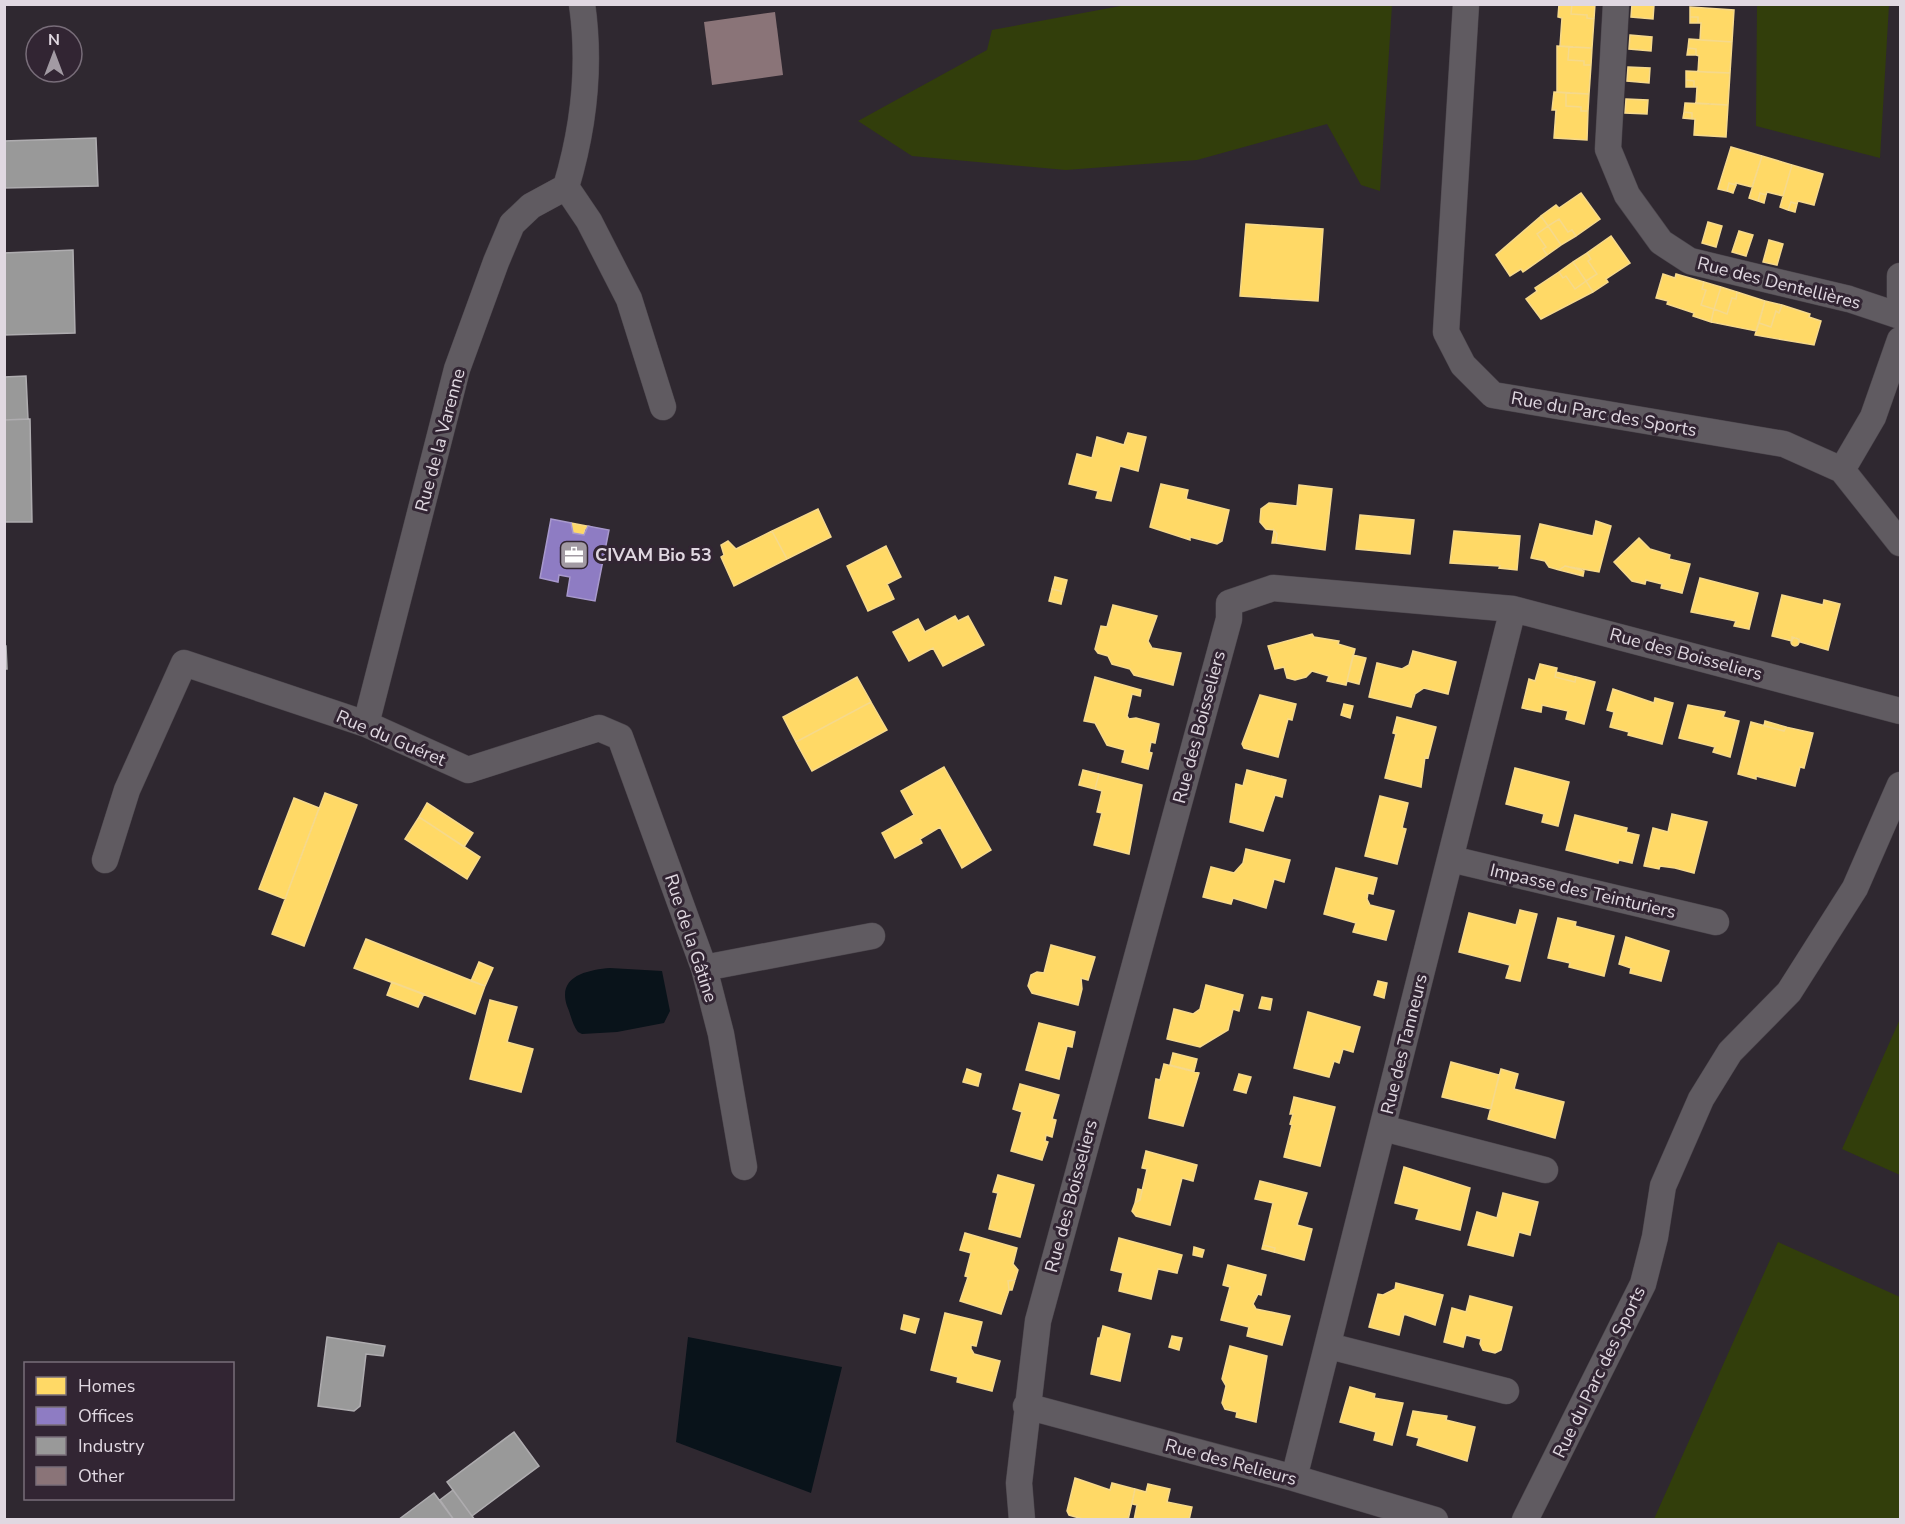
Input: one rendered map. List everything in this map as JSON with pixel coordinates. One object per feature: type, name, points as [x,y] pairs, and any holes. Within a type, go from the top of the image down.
[{"type":"street","points":[[582,4],[587,82],[578,148],[566,187],[589,221],[629,299],[663,407]]},
{"type":"street","name":"Rue du Parc des Sports","points":[[1466,4],[1446,332],[1463,365],[1493,394],[1784,444],[1842,470],[1900,543]]},
{"type":"street","name":"Rue des Dentellières","points":[[1616,4],[1608,149],[1627,195],[1661,242],[1690,261],[1849,298],[1900,316]]},
{"type":"street","name":"Rue de la Varenne","points":[[366,724],[458,369],[496,262],[512,224],[531,206],[566,187]]},
{"type":"street","points":[[1900,276],[1900,296]]},
{"type":"street","points":[[1842,470],[1873,417],[1900,340]]},
{"type":"street","name":"Rue des Boisseliers","points":[[1022,1520],[1019,1483],[1026,1406],[1038,1321],[1226,630],[1230,603],[1273,588],[1514,609],[1900,711]]},
{"type":"street","name":"Rue des Tanneurs","points":[[1294,1478],[1514,609]]},
{"type":"street","name":"Rue du Guéret","points":[[105,860],[127,790],[184,663],[366,724],[468,770],[599,728]]},
{"type":"street","name":"Rue de la Gâtine","points":[[599,728],[620,737],[704,969],[721,1034],[744,1167]]},
{"type":"street","name":"Rue du Parc des Sports","points":[[1525,1520],[1643,1284],[1655,1237],[1663,1186],[1701,1099],[1730,1052],[1790,992],[1855,888],[1900,785]]},
{"type":"street","name":"Impasse des Teinturiers","points":[[1451,859],[1716,922]]},
{"type":"street","points":[[704,969],[872,936]]},
{"type":"street","points":[[1383,1128],[1545,1170]]},
{"type":"street","points":[[1329,1346],[1506,1391]]},
{"type":"street","name":"Rue des Relieurs","points":[[1026,1406],[1294,1478],[1435,1520]]},
{"type":"green space","points":[[1131,4],[1392,5],[1380,191],[1361,185],[1327,124],[1197,160],[1066,170],[912,156],[858,121],[987,50],[992,30]]},
{"type":"green space","points":[[1757,5],[1889,5],[1880,158],[1756,126]]},
{"type":"green space","points":[[1900,1019],[1900,1175],[1842,1149]]},
{"type":"green space","points":[[1778,1242],[1900,1297],[1900,1519],[1654,1519]]},
{"type":"shaded area","points":[[610,968],[662,971],[670,1011],[664,1023],[617,1032],[582,1034],[578,1032],[567,1006],[566,988],[576,976]]},
{"type":"shaded area","points":[[688,1337],[842,1367],[811,1493],[676,1442]]},
{"type":"building: Homes","points":[[1559,4],[1572,4],[1571,14],[1587,15],[1587,18],[1594,19],[1592,48],[1560,46],[1562,18],[1558,17]]},
{"type":"building: Homes","points":[[1572,4],[1595,4],[1594,19],[1587,18],[1587,15],[1571,14]]},
{"type":"building: Homes","points":[[1632,4],[1654,5],[1653,19],[1631,17]]},
{"type":"building: Homes","points":[[1690,7],[1734,10],[1732,42],[1700,40],[1701,23],[1698,23],[1698,17],[1690,17]]},
{"type":"building: Homes","points":[[1690,17],[1698,17],[1698,23],[1690,23]]},
{"type":"building: Homes","points":[[1630,35],[1652,37],[1651,51],[1629,49]]},
{"type":"building: Homes","points":[[1689,39],[1732,42],[1730,73],[1698,72],[1699,56],[1696,55],[1696,49],[1688,48]]},
{"type":"building: Homes","points":[[1557,46],[1569,47],[1568,60],[1584,61],[1584,65],[1591,65],[1589,94],[1557,92]]},
{"type":"building: Homes","points":[[1569,47],[1592,48],[1591,65],[1584,65],[1584,61],[1568,60]]},
{"type":"building: Homes","points":[[1688,48],[1696,49],[1696,55],[1687,55]]},
{"type":"building: Homes","points":[[1628,67],[1650,68],[1649,83],[1627,81]]},
{"type":"building: Homes","points":[[1686,71],[1730,73],[1728,105],[1696,103],[1697,87],[1694,87],[1694,81],[1686,80]]},
{"type":"building: Homes","points":[[1686,80],[1694,81],[1694,87],[1686,87]]},
{"type":"building: Homes","points":[[1554,92],[1566,93],[1566,106],[1581,107],[1581,111],[1588,111],[1587,140],[1554,138],[1556,110],[1552,110]]},
{"type":"building: Homes","points":[[1566,93],[1589,94],[1588,111],[1581,111],[1581,107],[1566,106]]},
{"type":"building: Homes","points":[[1626,99],[1648,100],[1647,114],[1625,113]]},
{"type":"building: Homes","points":[[1685,103],[1728,105],[1726,137],[1694,135],[1695,119],[1692,119],[1692,113],[1684,112]]},
{"type":"building: Homes","points":[[1684,112],[1692,113],[1692,119],[1683,118]]},
{"type":"building: Homes","points":[[1731,147],[1762,156],[1752,187],[1729,183],[1727,191],[1718,189]]},
{"type":"building: Homes","points":[[1762,156],[1792,165],[1783,196],[1767,192],[1766,195],[1760,193],[1758,201],[1749,198]]},
{"type":"building: Homes","points":[[1792,165],[1823,174],[1814,205],[1798,201],[1797,204],[1791,202],[1788,210],[1780,207]]},
{"type":"building: Homes","points":[[1729,183],[1736,185],[1733,193],[1727,191]]},
{"type":"building: Homes","points":[[1581,193],[1600,219],[1576,236],[1572,230],[1568,232],[1559,219],[1548,226],[1541,216],[1556,205],[1559,208]]},
{"type":"building: Homes","points":[[1760,193],[1766,195],[1764,203],[1758,201]]},
{"type":"building: Homes","points":[[1791,202],[1797,204],[1795,212],[1788,210]]},
{"type":"building: Homes","points":[[1541,216],[1548,226],[1537,234],[1546,247],[1543,249],[1547,255],[1523,272],[1521,269],[1510,276],[1496,255]]},
{"type":"building: Homes","points":[[1559,219],[1568,232],[1572,230],[1576,236],[1561,245],[1548,226]]},
{"type":"building: Homes","points":[[1708,222],[1722,226],[1716,247],[1702,243]]},
{"type":"building: Homes","points":[[1246,224],[1323,229],[1318,301],[1240,296]]},
{"type":"building: Homes","points":[[1548,226],[1561,245],[1547,255],[1543,249],[1546,247],[1537,234]]},
{"type":"building: Homes","points":[[1739,231],[1753,235],[1746,256],[1732,252]]},
{"type":"building: Homes","points":[[1611,236],[1630,263],[1606,279],[1608,282],[1593,292],[1586,281],[1597,274],[1588,261],[1591,259],[1587,253]]},
{"type":"building: Homes","points":[[1769,240],[1783,244],[1777,265],[1763,262]]},
{"type":"building: Homes","points":[[1587,253],[1591,259],[1588,261],[1597,274],[1586,281],[1573,262]]},
{"type":"building: Homes","points":[[1573,262],[1586,281],[1575,289],[1566,276],[1563,278],[1559,272]]},
{"type":"building: Homes","points":[[1559,272],[1563,278],[1566,276],[1575,289],[1586,281],[1593,292],[1541,319],[1526,299],[1537,291],[1535,288]]},
{"type":"building: Homes","points":[[1663,274],[1675,278],[1676,274],[1704,282],[1702,289],[1706,290],[1701,305],[1714,309],[1711,322],[1693,316],[1694,313],[1667,304],[1668,301],[1656,298]]},
{"type":"building: Homes","points":[[1704,282],[1721,287],[1714,309],[1701,305],[1706,290],[1702,289]]},
{"type":"building: Homes","points":[[1721,287],[1737,292],[1736,299],[1732,298],[1727,314],[1714,309]]},
{"type":"building: Homes","points":[[1737,292],[1765,301],[1756,331],[1711,322],[1714,309],[1727,314],[1732,298],[1736,299]]},
{"type":"building: Homes","points":[[1765,301],[1782,305],[1779,313],[1776,311],[1771,327],[1759,323]]},
{"type":"building: Homes","points":[[1782,305],[1810,314],[1809,317],[1821,321],[1814,345],[1755,335],[1759,323],[1771,327],[1776,311],[1779,313]]},
{"type":"building: Homes","points":[[1128,433],[1146,437],[1138,471],[1120,466],[1111,501],[1096,498],[1098,491],[1069,484],[1077,454],[1092,458],[1097,437],[1124,445]]},
{"type":"building: Homes","points":[[1161,484],[1188,490],[1186,499],[1229,510],[1222,541],[1217,544],[1190,537],[1190,540],[1150,527]]},
{"type":"building: Homes","points":[[1299,485],[1332,489],[1325,550],[1276,543],[1277,534],[1274,530],[1266,529],[1260,522],[1261,509],[1269,503],[1297,506]]},
{"type":"building: Homes","points":[[818,509],[831,537],[787,559],[772,531]]},
{"type":"building: Homes","points":[[1360,515],[1414,520],[1410,554],[1356,549]]},
{"type":"building: Homes","points":[[1596,521],[1611,526],[1599,572],[1565,566],[1559,570],[1549,567],[1545,561],[1531,558],[1540,524],[1593,536]]},
{"type":"building: Homes","points":[[571,523],[592,527],[585,529],[584,535],[573,533]]},
{"type":"building: Homes","points":[[1274,530],[1277,534],[1276,543],[1272,543]]},
{"type":"building: Homes","points":[[772,531],[787,559],[734,586],[721,557],[724,555],[721,545],[728,541],[736,549]]},
{"type":"building: Homes","points":[[1454,531],[1520,536],[1517,570],[1499,568],[1500,566],[1450,563]]},
{"type":"building: Homes","points":[[1639,538],[1650,549],[1670,555],[1669,559],[1690,564],[1682,593],[1661,588],[1662,584],[1646,580],[1645,584],[1632,581],[1614,562]]},
{"type":"building: Homes","points":[[886,546],[901,577],[887,584],[894,599],[868,611],[847,566]]},
{"type":"building: Homes","points":[[1565,566],[1584,571],[1583,576],[1559,570]]},
{"type":"building: Homes","points":[[1055,577],[1067,580],[1064,592],[1052,589]]},
{"type":"building: Homes","points":[[1700,578],[1758,593],[1749,629],[1734,626],[1736,621],[1691,612]]},
{"type":"building: Homes","points":[[1052,589],[1064,592],[1061,604],[1049,601]]},
{"type":"building: Homes","points":[[1782,595],[1823,605],[1824,600],[1840,604],[1828,650],[1800,642],[1799,639],[1792,637],[1792,641],[1772,636]]},
{"type":"building: Homes","points":[[1113,605],[1157,616],[1148,641],[1152,648],[1181,653],[1173,685],[1134,675],[1130,669],[1112,664],[1108,656],[1098,653],[1095,649],[1101,626],[1107,627]]},
{"type":"building: Homes","points":[[955,616],[958,621],[968,616],[984,645],[943,666],[933,648],[909,661],[893,632],[918,619],[925,632]]},
{"type":"building: Homes","points":[[1312,634],[1314,637],[1339,641],[1338,644],[1355,649],[1346,685],[1327,681],[1329,676],[1312,671],[1306,677],[1295,680],[1287,678],[1284,667],[1275,669],[1268,646]]},
{"type":"building: Homes","points":[[1795,638],[1799,642],[1795,646],[1791,642]]},
{"type":"building: Homes","points":[[1413,651],[1456,662],[1448,694],[1424,688],[1415,694],[1411,707],[1369,697],[1377,663],[1402,669],[1409,665]]},
{"type":"building: Homes","points":[[1353,655],[1366,658],[1359,684],[1347,681]]},
{"type":"building: Homes","points":[[1540,664],[1557,668],[1555,677],[1575,682],[1576,677],[1595,682],[1584,724],[1566,719],[1568,711],[1542,705],[1541,712],[1522,708],[1529,679],[1535,681]]},
{"type":"building: Homes","points":[[1556,672],[1576,677],[1575,682],[1555,677]]},
{"type":"building: Homes","points":[[857,677],[871,702],[796,742],[783,717]]},
{"type":"building: Homes","points":[[1095,677],[1141,690],[1140,696],[1132,694],[1127,716],[1129,719],[1136,718],[1159,724],[1155,743],[1151,742],[1149,752],[1152,753],[1148,769],[1122,762],[1125,750],[1107,745],[1095,723],[1084,721]]},
{"type":"building: Homes","points":[[1613,689],[1654,703],[1655,698],[1673,703],[1662,744],[1628,735],[1629,732],[1610,727],[1614,712],[1607,710]]},
{"type":"building: Homes","points":[[1260,695],[1296,704],[1292,720],[1288,719],[1278,757],[1244,748],[1242,744]]},
{"type":"building: Homes","points":[[871,702],[887,730],[812,771],[796,742]]},
{"type":"building: Homes","points":[[1344,704],[1353,706],[1350,718],[1341,715]]},
{"type":"building: Homes","points":[[1688,705],[1725,712],[1723,717],[1739,721],[1730,757],[1713,752],[1715,747],[1679,738]]},
{"type":"building: Homes","points":[[1397,717],[1436,727],[1428,758],[1425,757],[1421,787],[1385,778],[1396,734],[1393,733]]},
{"type":"building: Homes","points":[[1765,721],[1786,727],[1784,731],[1764,726]]},
{"type":"building: Homes","points":[[1751,722],[1784,731],[1786,727],[1813,733],[1804,768],[1800,767],[1795,786],[1738,774]]},
{"type":"building: Homes","points":[[944,767],[991,850],[962,868],[940,827],[920,839],[922,843],[895,858],[882,833],[914,815],[901,791]]},
{"type":"building: Homes","points":[[1515,768],[1569,782],[1558,826],[1542,822],[1544,814],[1506,804]]},
{"type":"building: Homes","points":[[1083,770],[1099,774],[1095,789],[1079,785]]},
{"type":"building: Homes","points":[[1247,770],[1286,780],[1282,797],[1275,795],[1263,831],[1230,822],[1236,784],[1243,786]]},
{"type":"building: Homes","points":[[1099,774],[1142,785],[1129,854],[1094,845],[1102,813],[1097,812],[1102,791],[1095,789]]},
{"type":"building: Homes","points":[[325,793],[357,805],[304,946],[272,934]]},
{"type":"building: Homes","points":[[1380,796],[1408,803],[1402,828],[1406,829],[1397,864],[1365,856]]},
{"type":"building: Homes","points":[[294,798],[319,808],[285,899],[259,889]]},
{"type":"building: Homes","points":[[427,803],[473,833],[464,847],[419,817]]},
{"type":"building: Homes","points":[[1672,814],[1707,822],[1694,873],[1675,868],[1660,866],[1659,869],[1644,866],[1653,828],[1668,832]]},
{"type":"building: Homes","points":[[1575,815],[1627,828],[1626,832],[1639,835],[1632,863],[1619,860],[1618,863],[1566,850]]},
{"type":"building: Homes","points":[[419,817],[480,857],[467,879],[405,839]]},
{"type":"building: Homes","points":[[1246,849],[1290,860],[1284,882],[1274,879],[1266,908],[1233,898],[1231,904],[1203,897],[1211,867],[1234,873],[1243,863]]},
{"type":"building: Homes","points":[[1336,868],[1377,878],[1373,894],[1368,893],[1367,899],[1370,905],[1394,911],[1386,940],[1353,932],[1356,923],[1324,914]]},
{"type":"building: Homes","points":[[1520,910],[1537,914],[1520,981],[1506,978],[1510,965],[1459,952],[1469,913],[1516,925]]},
{"type":"building: Homes","points":[[1558,918],[1576,922],[1575,926],[1614,936],[1604,976],[1569,967],[1570,963],[1548,958]]},
{"type":"building: Homes","points":[[1626,937],[1669,951],[1661,981],[1630,973],[1631,968],[1619,964]]},
{"type":"building: Homes","points":[[366,939],[485,986],[475,1014],[354,968]]},
{"type":"building: Homes","points":[[1051,945],[1095,957],[1088,980],[1081,978],[1082,989],[1078,1005],[1032,993],[1028,986],[1031,975],[1037,972],[1044,973]]},
{"type":"building: Homes","points":[[479,962],[493,968],[485,986],[471,981]]},
{"type":"building: Homes","points":[[1378,981],[1387,983],[1384,998],[1374,995]]},
{"type":"building: Homes","points":[[392,982],[424,994],[418,1007],[387,995]]},
{"type":"building: Homes","points":[[1206,985],[1243,995],[1239,1011],[1233,1009],[1228,1030],[1200,1047],[1167,1039],[1174,1009],[1193,1014],[1200,1009]]},
{"type":"building: Homes","points":[[1262,997],[1272,999],[1270,1010],[1259,1008]]},
{"type":"building: Homes","points":[[490,1000],[517,1007],[507,1042],[533,1049],[521,1092],[470,1079]]},
{"type":"building: Homes","points":[[1308,1012],[1360,1027],[1353,1052],[1343,1049],[1339,1063],[1334,1061],[1329,1077],[1294,1068]]},
{"type":"building: Homes","points":[[1039,1023],[1075,1032],[1072,1047],[1067,1046],[1059,1079],[1026,1070]]},
{"type":"building: Homes","points":[[1173,1053],[1197,1059],[1194,1071],[1170,1065]]},
{"type":"building: Homes","points":[[1451,1062],[1499,1075],[1491,1109],[1442,1097]]},
{"type":"building: Homes","points":[[1164,1064],[1199,1073],[1183,1126],[1149,1118],[1156,1079],[1160,1080]]},
{"type":"building: Homes","points":[[967,1069],[981,1074],[978,1086],[963,1082]]},
{"type":"building: Homes","points":[[1501,1069],[1518,1074],[1514,1089],[1564,1102],[1555,1138],[1488,1119]]},
{"type":"building: Homes","points":[[1239,1074],[1251,1077],[1246,1093],[1234,1090]]},
{"type":"building: Homes","points":[[1020,1084],[1059,1095],[1052,1119],[1056,1120],[1052,1137],[1046,1135],[1045,1141],[1048,1142],[1042,1160],[1011,1151],[1022,1112],[1013,1109]]},
{"type":"building: Homes","points":[[1294,1097],[1335,1107],[1320,1166],[1284,1157],[1292,1125],[1290,1124],[1293,1114],[1290,1114]]},
{"type":"building: Homes","points":[[1146,1151],[1197,1165],[1193,1181],[1182,1178],[1170,1225],[1136,1216],[1132,1211],[1135,1203],[1140,1200],[1147,1169],[1142,1168]]},
{"type":"building: Homes","points":[[1404,1167],[1470,1188],[1460,1230],[1416,1219],[1419,1209],[1395,1203]]},
{"type":"building: Homes","points":[[998,1175],[1034,1185],[1020,1237],[989,1229],[998,1193],[993,1192]]},
{"type":"building: Homes","points":[[1260,1181],[1307,1193],[1297,1225],[1312,1229],[1304,1260],[1274,1252],[1275,1248],[1263,1245],[1273,1203],[1255,1199]]},
{"type":"building: Homes","points":[[1138,1189],[1142,1190],[1140,1200],[1135,1203]]},
{"type":"building: Homes","points":[[1503,1193],[1538,1202],[1530,1235],[1519,1232],[1513,1256],[1468,1245],[1477,1212],[1497,1218]]},
{"type":"building: Homes","points":[[965,1233],[1017,1248],[1013,1264],[1018,1270],[1015,1280],[1008,1281],[1009,1290],[1001,1314],[960,1301],[968,1277],[965,1276],[971,1253],[960,1250]]},
{"type":"building: Homes","points":[[1119,1238],[1182,1255],[1177,1273],[1158,1269],[1151,1299],[1119,1291],[1123,1273],[1111,1270]]},
{"type":"building: Homes","points":[[1263,1245],[1275,1248],[1274,1252],[1262,1249]]},
{"type":"building: Homes","points":[[1194,1247],[1204,1250],[1202,1257],[1193,1255]]},
{"type":"building: Homes","points":[[1228,1265],[1266,1275],[1261,1295],[1258,1294],[1253,1304],[1256,1309],[1290,1316],[1282,1345],[1247,1336],[1249,1327],[1221,1320],[1230,1287],[1223,1285]]},
{"type":"building: Homes","points":[[1015,1280],[1012,1290],[1009,1290],[1008,1281]]},
{"type":"building: Homes","points":[[1396,1283],[1443,1295],[1435,1325],[1404,1314],[1399,1335],[1369,1327],[1378,1294],[1383,1295],[1395,1289]]},
{"type":"building: Homes","points":[[1470,1296],[1512,1307],[1501,1350],[1495,1353],[1483,1350],[1480,1344],[1481,1339],[1466,1335],[1463,1347],[1444,1342],[1452,1308],[1466,1312]]},
{"type":"building: Homes","points":[[945,1313],[982,1322],[976,1346],[971,1345],[971,1349],[974,1354],[1000,1361],[992,1391],[957,1382],[958,1377],[931,1370]]},
{"type":"building: Homes","points":[[904,1315],[919,1319],[915,1333],[901,1329]]},
{"type":"building: Homes","points":[[1103,1326],[1130,1334],[1120,1381],[1091,1374],[1098,1338],[1100,1338]]},
{"type":"building: Homes","points":[[1172,1336],[1182,1338],[1179,1350],[1169,1347]]},
{"type":"building: Homes","points":[[1230,1346],[1267,1356],[1256,1422],[1236,1417],[1237,1412],[1225,1409],[1222,1403],[1226,1386],[1222,1379]]},
{"type":"building: Homes","points":[[1350,1387],[1375,1394],[1374,1398],[1403,1403],[1392,1445],[1374,1440],[1376,1432],[1340,1422]]},
{"type":"building: Homes","points":[[1413,1411],[1447,1416],[1446,1420],[1475,1427],[1467,1461],[1417,1445],[1419,1438],[1407,1435]]},
{"type":"building: Homes","points":[[1075,1478],[1110,1490],[1112,1483],[1135,1489],[1128,1520],[1086,1520],[1069,1515],[1067,1511]]},
{"type":"building: Homes","points":[[1148,1484],[1170,1489],[1167,1502],[1192,1507],[1189,1520],[1134,1520],[1137,1505],[1132,1504],[1135,1489],[1146,1492]]},
{"type":"building: Offices","name":"CIVAM Bio 53","points":[[551,519],[571,523],[573,533],[584,535],[588,526],[609,530],[595,601],[567,596],[570,577],[559,575],[558,582],[540,578]]},
{"type":"building: Industry","points":[[96,138],[98,186],[4,188],[4,141]]},
{"type":"building: Industry","points":[[73,250],[75,333],[4,335],[4,253]]},
{"type":"building: Industry","points":[[26,376],[28,419],[4,420],[4,377]]},
{"type":"building: Industry","points":[[30,419],[32,522],[4,522],[4,420]]},
{"type":"building: Industry","points":[[4,646],[6,646],[7,669],[4,669]]},
{"type":"building: Industry","points":[[327,1337],[385,1346],[383,1356],[366,1354],[360,1406],[354,1411],[318,1406]]},
{"type":"building: Industry","points":[[514,1432],[539,1466],[472,1516],[447,1482]]},
{"type":"building: Industry","points":[[453,1490],[475,1520],[454,1520],[440,1500]]},
{"type":"building: Industry","points":[[434,1493],[454,1520],[398,1520]]},
{"type":"building: Other","points":[[775,12],[783,75],[712,85],[704,22]]},
{"type":"place","name":"CIVAM Bio 53","points":[[574,555]]}]
